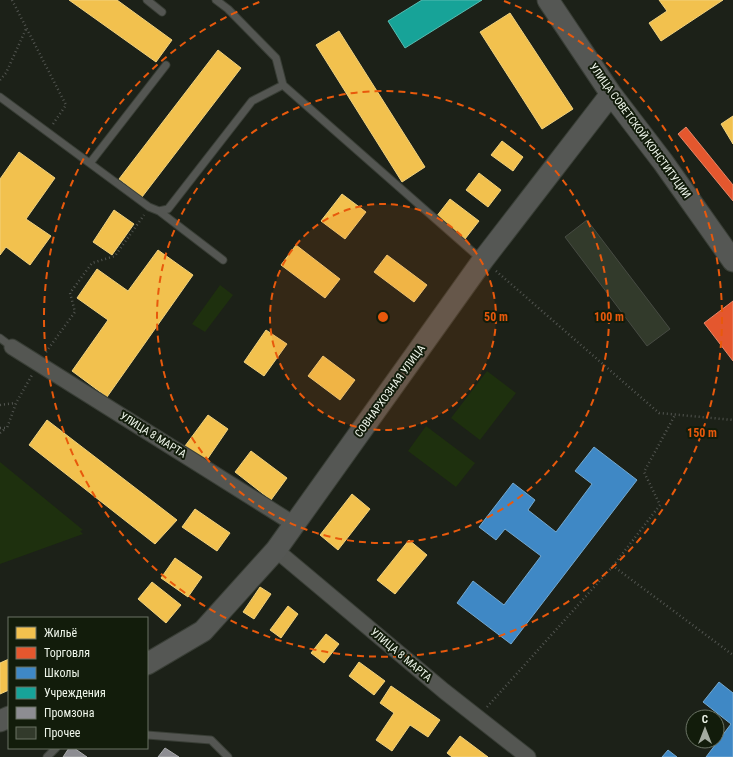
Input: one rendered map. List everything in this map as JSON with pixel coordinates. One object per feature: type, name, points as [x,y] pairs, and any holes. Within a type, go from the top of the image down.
[{"type":"street","name":"УЛИЦА СОВЕТСКОЙ КОНСТИТУЦИИ","points":[[548,0],[611,94],[663,162],[733,261]]},
{"type":"street","name":"СОВНАРХОЗНАЯ УЛИЦА","points":[[148,663],[203,631],[276,550],[483,260],[611,94]]},
{"type":"street","name":"УЛИЦА 8 МАРТА","points":[[6,342],[294,524]]},
{"type":"street","name":"УЛИЦА 8 МАРТА","points":[[276,550],[444,691],[528,757]]},
{"type":"lane","points":[[146,0],[162,12]]},
{"type":"lane","points":[[216,0],[228,9],[276,58],[283,85],[483,260]]},
{"type":"lane","points":[[90,163],[166,65]]},
{"type":"lane","points":[[159,211],[168,209],[252,101],[283,85]]},
{"type":"lane","points":[[0,97],[149,208],[159,211],[223,260]]},
{"type":"lane","points":[[148,735],[211,740],[228,757]]},
{"type":"lane","points":[[47,757],[55,749]]},
{"type":"path","points":[[12,0],[66,105],[48,132]]},
{"type":"path","points":[[0,80],[6,72],[26,28]]},
{"type":"path","points":[[0,433],[7,428],[16,403],[39,363],[75,312],[70,293],[92,262],[115,256],[149,208]]},
{"type":"path","points":[[483,260],[660,413],[733,420]]},
{"type":"path","points":[[0,405],[16,403]]},
{"type":"path","points":[[477,717],[613,566],[660,505],[644,472],[675,415]]},
{"type":"path","points":[[0,428],[7,428]]},
{"type":"path","points":[[613,566],[733,654]]},
{"type":"green space","points":[[220,285],[233,295],[205,332],[192,324]]},
{"type":"green space","points":[[487,371],[516,393],[480,440],[451,418]]},
{"type":"green space","points":[[426,426],[475,463],[456,487],[408,451]]},
{"type":"green space","points":[[0,462],[83,530],[80,531],[83,534],[0,564]]},
{"type":"building: Жильё","points":[[69,0],[117,0],[172,40],[156,62]]},
{"type":"building: Жильё","points":[[659,0],[723,0],[661,41],[649,23],[667,11]]},
{"type":"building: Жильё","points":[[510,13],[573,109],[542,129],[480,32]]},
{"type":"building: Жильё","points":[[339,31],[425,167],[402,182],[316,45]]},
{"type":"building: Жильё","points":[[218,50],[241,68],[142,197],[119,179]]},
{"type":"building: Жильё","points":[[733,116],[733,144],[721,124]]},
{"type":"building: Жильё","points":[[502,141],[523,157],[513,171],[491,155]]},
{"type":"building: Жильё","points":[[19,152],[55,178],[26,219],[51,236],[30,265],[6,247],[0,255],[0,179]]},
{"type":"building: Жильё","points":[[479,173],[501,190],[488,207],[466,190]]},
{"type":"building: Жильё","points":[[342,194],[366,212],[345,239],[321,221]]},
{"type":"building: Жильё","points":[[450,199],[479,221],[465,239],[436,217]]},
{"type":"building: Жильё","points":[[114,210],[134,224],[112,255],[93,242]]},
{"type":"building: Жильё","points":[[296,245],[340,279],[325,298],[281,265]]},
{"type":"building: Жильё","points":[[158,250],[193,275],[107,397],[72,371],[108,320],[77,298],[97,269],[128,291]]},
{"type":"building: Жильё","points":[[387,255],[427,285],[414,302],[374,272]]},
{"type":"building: Жильё","points":[[266,330],[287,344],[264,376],[244,362]]},
{"type":"building: Жильё","points":[[323,356],[355,380],[340,400],[308,376]]},
{"type":"building: Жильё","points":[[208,415],[228,429],[206,461],[185,446]]},
{"type":"building: Жильё","points":[[47,420],[177,520],[155,544],[29,445]]},
{"type":"building: Жильё","points":[[251,451],[287,478],[271,500],[235,472]]},
{"type":"building: Жильё","points":[[352,494],[370,509],[338,550],[320,535]]},
{"type":"building: Жильё","points":[[195,509],[230,533],[217,551],[182,527]]},
{"type":"building: Жильё","points":[[409,540],[427,555],[395,594],[377,580]]},
{"type":"building: Жильё","points":[[175,558],[202,577],[188,597],[161,578]]},
{"type":"building: Жильё","points":[[152,582],[181,605],[166,623],[138,599]]},
{"type":"building: Жильё","points":[[260,587],[271,594],[254,619],[243,612]]},
{"type":"building: Жильё","points":[[288,606],[298,614],[281,638],[270,630]]},
{"type":"building: Жильё","points":[[326,634],[339,644],[324,663],[311,653]]},
{"type":"building: Жильё","points":[[8,659],[8,690],[0,694],[0,663]]},
{"type":"building: Жильё","points":[[359,662],[385,681],[374,695],[349,676]]},
{"type":"building: Жильё","points":[[391,686],[440,720],[428,737],[410,725],[392,751],[376,740],[394,713],[380,703]]},
{"type":"building: Жильё","points":[[460,736],[488,757],[452,757],[447,753]]},
{"type":"building: Торговля","points":[[686,127],[733,185],[733,201],[678,134]]},
{"type":"building: Торговля","points":[[733,301],[733,361],[704,323]]},
{"type":"building: Школы","points":[[594,447],[637,480],[511,644],[457,603],[473,581],[504,605],[541,556],[505,529],[496,540],[479,527],[513,483],[535,500],[528,510],[556,532],[592,484],[575,471]]},
{"type":"building: Школы","points":[[719,682],[733,693],[733,757],[706,757],[712,749],[725,749],[725,732],[731,724],[725,719],[725,709],[712,709],[703,702]]},
{"type":"building: Школы","points":[[668,750],[677,757],[662,757]]},
{"type":"building: Учреждения","points":[[422,0],[482,0],[405,48],[388,21]]},
{"type":"building: Промзона","points":[[165,748],[179,757],[158,757]]},
{"type":"building: Промзона","points":[[68,749],[75,749],[87,757],[63,757]]},
{"type":"building: Прочее","points":[[587,220],[670,329],[647,346],[565,237]]}]
